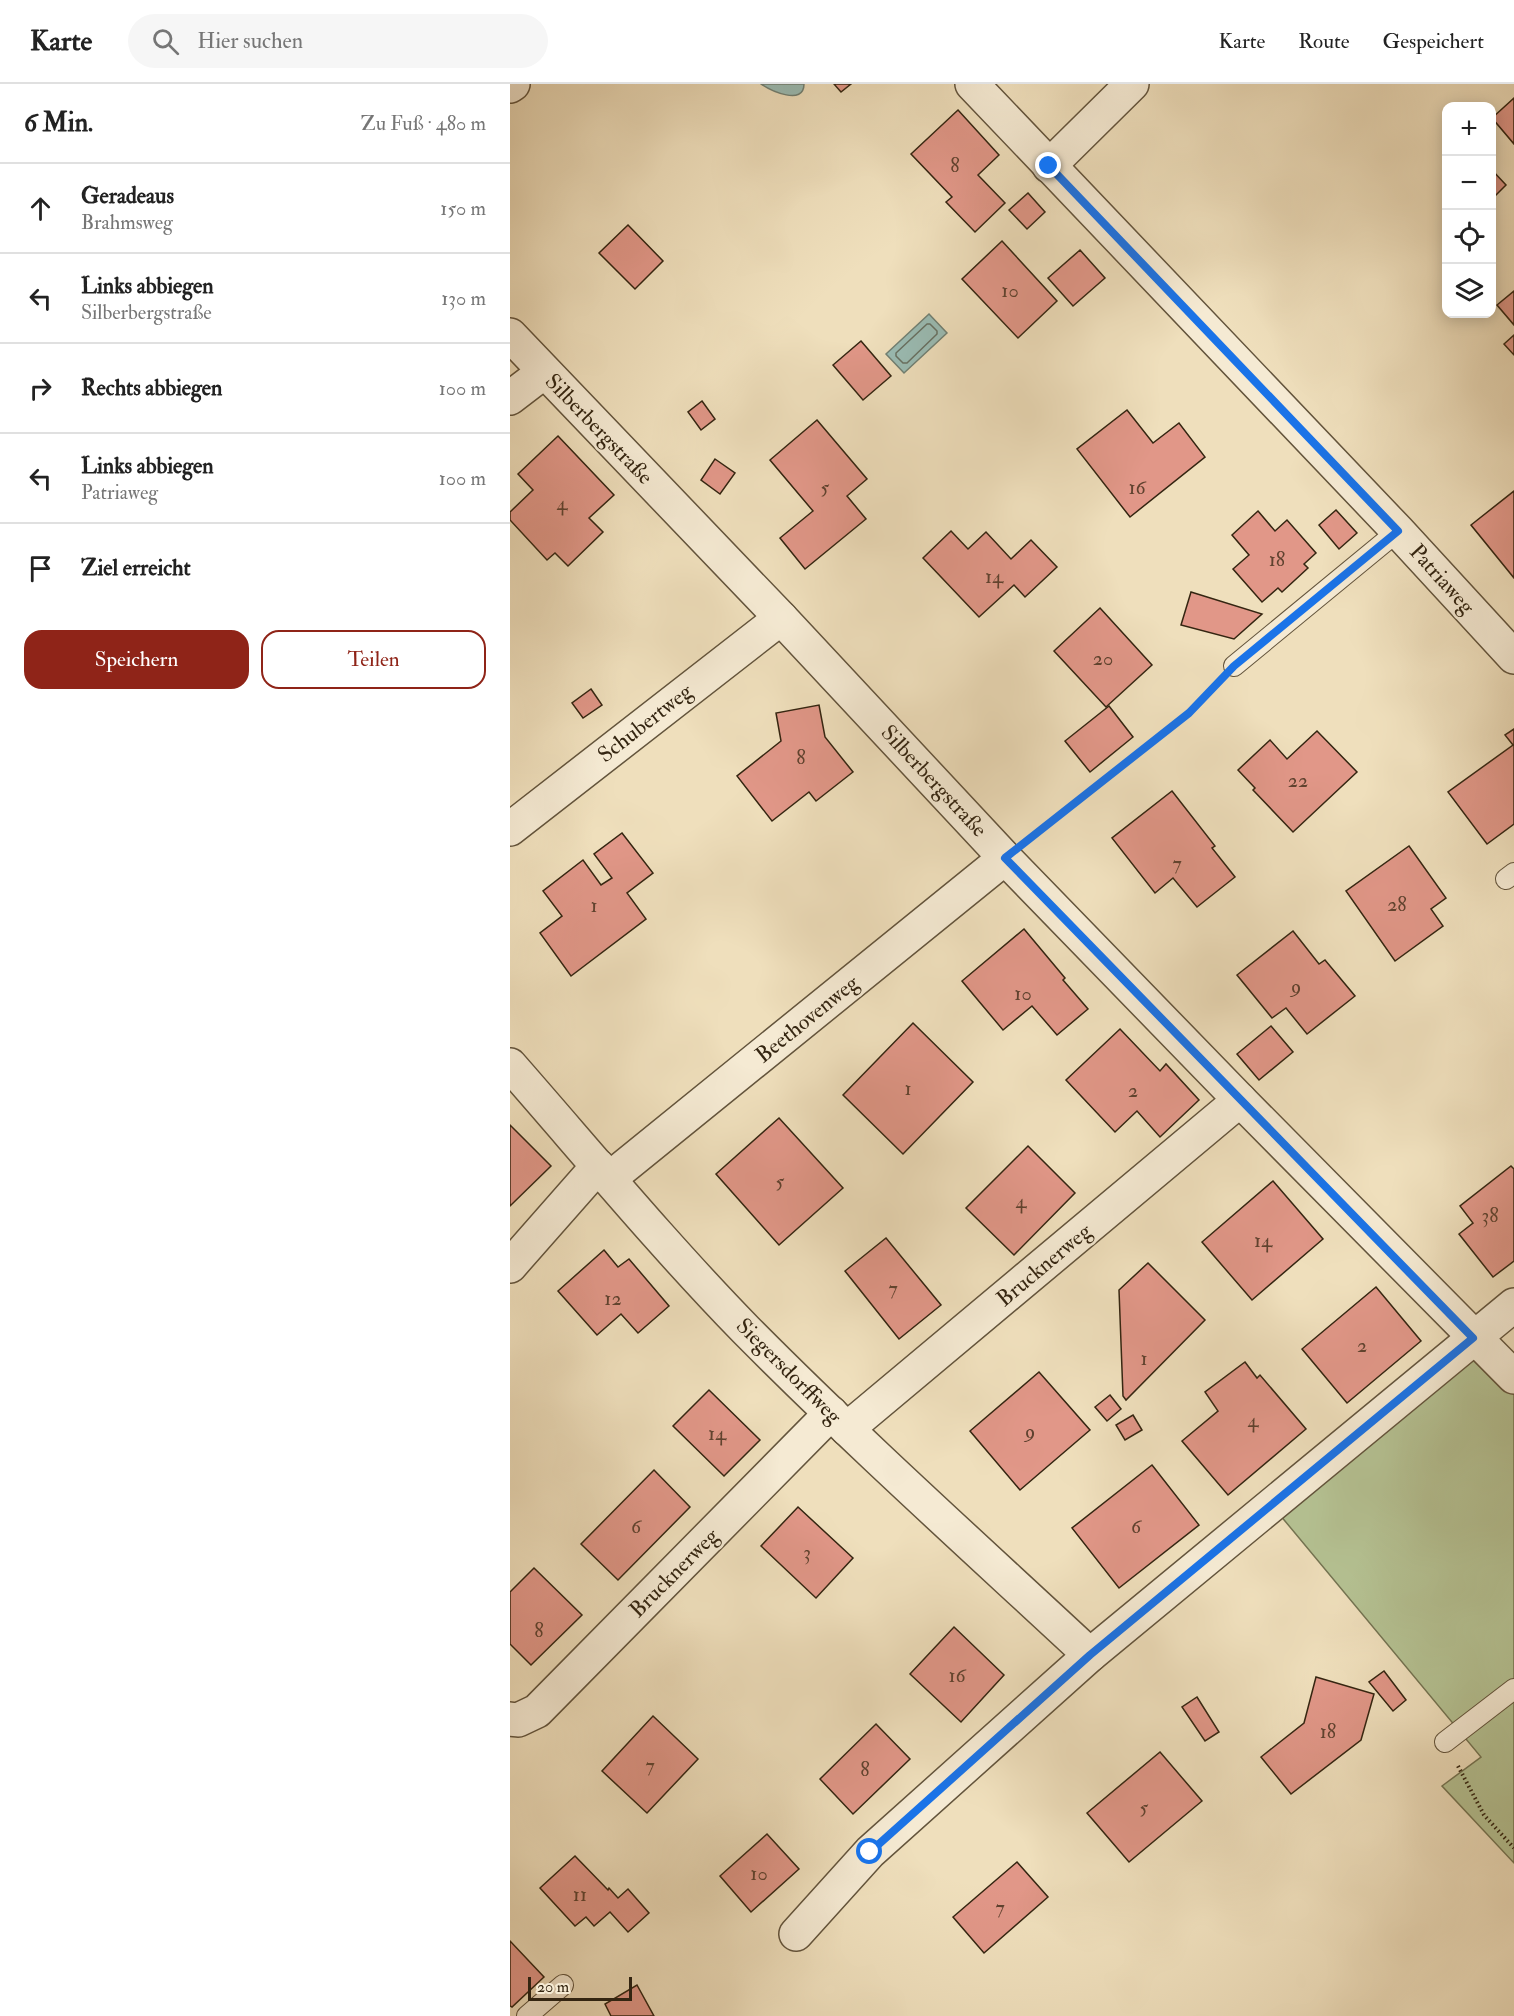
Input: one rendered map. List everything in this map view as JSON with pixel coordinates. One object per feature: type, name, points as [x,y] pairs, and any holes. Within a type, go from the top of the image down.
[{"type":"street","name":"Patriaweg","points":[[972,84],[1510,646]]},
{"type":"street","points":[[1049,166],[1132,84]]},
{"type":"street","name":"Silberbergstraße","points":[[510,335],[781,618],[1005,858],[1473,1338],[1514,1377]]},
{"type":"street","points":[[510,398],[544,372]]},
{"type":"street","name":"Schubertweg","points":[[510,829],[781,618]]},
{"type":"street","name":"Beethovenweg","points":[[510,1266],[603,1173],[1005,858]]},
{"type":"street","name":"Siegersdorffweg","points":[[510,1065],[603,1173],[746,1329],[839,1421],[1090,1655]]},
{"type":"street","name":"Brucknerweg","points":[[510,1719],[518,1720],[537,1711],[839,1421],[1240,1100]]},
{"type":"street","points":[[796,1934],[870,1852],[1090,1655],[1514,1305]]},
{"type":"lane","points":[[1234,666],[1398,531]]},
{"type":"lane","points":[[1445,1742],[1514,1689]]},
{"type":"lane","points":[[527,2016],[563,1985]]},
{"type":"path","points":[[1005,858],[1189,713],[1234,666]]},
{"type":"path","points":[[1445,1742],[1485,1815],[1514,1848]]},
{"type":"green space","points":[[1478,1349],[1514,1387],[1514,1863],[1442,1786],[1481,1757],[1280,1515]]},
{"type":"water","points":[[761,84],[804,84],[803,91],[793,96],[779,93]]},
{"type":"water","points":[[929,314],[947,333],[904,373],[886,354]]},
{"type":"building","points":[[834,84],[851,84],[841,92]]},
{"type":"building","points":[[1514,98],[1514,144],[1496,123],[1496,114]]},
{"type":"building","points":[[958,110],[999,155],[978,175],[1005,203],[975,232],[946,202],[952,197],[911,154]]},
{"type":"building","points":[[1496,174],[1506,185],[1496,195]]},
{"type":"building","points":[[1028,193],[1045,212],[1027,229],[1009,210]]},
{"type":"building","points":[[628,225],[663,261],[635,289],[599,253]]},
{"type":"building","points":[[1002,241],[1057,301],[1018,338],[962,279]]},
{"type":"building","points":[[1080,250],[1105,278],[1073,306],[1048,278]]},
{"type":"building","points":[[1514,291],[1514,325],[1497,305]]},
{"type":"building","points":[[1514,335],[1514,355],[1504,344]]},
{"type":"building","points":[[861,341],[891,376],[863,400],[833,365]]},
{"type":"building","points":[[702,401],[715,419],[701,430],[688,412]]},
{"type":"building","points":[[1127,410],[1153,443],[1179,423],[1205,457],[1130,517],[1077,449]]},
{"type":"building","points":[[817,420],[867,479],[847,496],[866,519],[805,569],[780,538],[813,511],[770,460]]},
{"type":"building","points":[[558,436],[614,495],[589,518],[603,532],[568,566],[555,553],[547,560],[510,520],[510,512],[533,490],[518,474]]},
{"type":"building","points":[[715,459],[735,473],[720,494],[701,480]]},
{"type":"building","points":[[1514,491],[1514,578],[1471,525]]},
{"type":"building","points":[[1336,510],[1357,533],[1339,549],[1319,525]]},
{"type":"building","points":[[1258,511],[1275,531],[1287,520],[1316,553],[1304,564],[1308,568],[1282,592],[1278,588],[1262,602],[1233,569],[1249,555],[1232,535]]},
{"type":"building","points":[[951,531],[968,549],[986,532],[1011,559],[1031,540],[1057,567],[1025,597],[1014,585],[979,617],[923,558]]},
{"type":"building","points":[[1191,592],[1262,614],[1234,639],[1181,625]]},
{"type":"building","points":[[1100,608],[1152,665],[1106,707],[1054,651]]},
{"type":"building","points":[[591,689],[602,705],[583,718],[572,703]]},
{"type":"building","points":[[819,705],[825,737],[853,772],[816,801],[809,792],[772,821],[737,776],[781,741],[776,713]]},
{"type":"building","points":[[1109,706],[1133,737],[1090,772],[1065,741]]},
{"type":"building","points":[[1514,729],[1514,824],[1487,844],[1448,792],[1513,745],[1505,735]]},
{"type":"building","points":[[1317,731],[1357,772],[1293,832],[1253,790],[1255,788],[1238,770],[1270,740],[1287,759]]},
{"type":"building","points":[[1172,791],[1215,846],[1212,848],[1235,877],[1197,907],[1173,878],[1155,893],[1112,838]]},
{"type":"building","points":[[622,833],[653,873],[627,893],[646,919],[571,976],[540,933],[562,916],[543,891],[583,860],[601,885],[612,878],[594,854]]},
{"type":"building","points":[[1409,846],[1446,898],[1431,909],[1443,926],[1395,961],[1346,891]]},
{"type":"building","points":[[1024,929],[1088,1009],[1057,1035],[1032,1006],[1003,1030],[962,981]]},
{"type":"building","points":[[1293,931],[1319,964],[1325,960],[1355,996],[1307,1034],[1286,1008],[1272,1018],[1237,975]]},
{"type":"building","points":[[913,1023],[973,1082],[903,1154],[843,1095]]},
{"type":"building","points":[[1271,1026],[1293,1052],[1259,1080],[1237,1054]]},
{"type":"building","points":[[1120,1029],[1160,1071],[1166,1064],[1199,1100],[1160,1137],[1137,1111],[1115,1132],[1066,1080]]},
{"type":"building","points":[[779,1118],[843,1188],[779,1245],[716,1174]]},
{"type":"building","points":[[510,1125],[551,1166],[510,1206]]},
{"type":"building","points":[[1028,1146],[1075,1193],[1014,1255],[966,1208]]},
{"type":"building","points":[[1511,1166],[1514,1169],[1514,1261],[1493,1277],[1459,1234],[1473,1223],[1460,1206]]},
{"type":"building","points":[[1273,1181],[1323,1239],[1252,1300],[1202,1242]]},
{"type":"building","points":[[886,1238],[941,1305],[899,1339],[845,1271]]},
{"type":"building","points":[[604,1250],[618,1267],[629,1259],[669,1306],[638,1333],[621,1314],[597,1335],[558,1291]]},
{"type":"building","points":[[1148,1263],[1205,1320],[1126,1400],[1123,1396],[1119,1290]]},
{"type":"building","points":[[1376,1287],[1421,1341],[1347,1403],[1302,1349]]},
{"type":"building","points":[[1245,1362],[1257,1378],[1260,1375],[1306,1429],[1228,1495],[1182,1441],[1218,1411],[1205,1392]]},
{"type":"building","points":[[1039,1372],[1090,1430],[1020,1490],[970,1431]]},
{"type":"building","points":[[709,1390],[760,1440],[724,1476],[673,1426]]},
{"type":"building","points":[[1110,1395],[1121,1409],[1107,1421],[1095,1407]]},
{"type":"building","points":[[1133,1415],[1142,1430],[1125,1440],[1116,1425]]},
{"type":"building","points":[[1152,1465],[1199,1525],[1119,1588],[1072,1528]]},
{"type":"building","points":[[654,1470],[690,1507],[618,1580],[581,1544]]},
{"type":"building","points":[[798,1507],[853,1558],[816,1598],[761,1546]]},
{"type":"building","points":[[534,1568],[582,1615],[531,1665],[510,1644],[510,1592]]},
{"type":"building","points":[[954,1627],[1004,1675],[961,1722],[910,1674]]},
{"type":"building","points":[[1384,1671],[1406,1700],[1393,1711],[1369,1682]]},
{"type":"building","points":[[1316,1677],[1374,1694],[1361,1740],[1291,1794],[1261,1757],[1304,1723]]},
{"type":"building","points":[[1197,1697],[1219,1732],[1205,1741],[1182,1707]]},
{"type":"building","points":[[653,1716],[698,1759],[647,1813],[602,1771]]},
{"type":"building","points":[[876,1724],[910,1759],[853,1814],[820,1779]]},
{"type":"building","points":[[1160,1752],[1202,1801],[1129,1862],[1087,1813]]},
{"type":"building","points":[[767,1834],[799,1869],[751,1912],[720,1876]]},
{"type":"building","points":[[575,1856],[618,1898],[628,1889],[649,1913],[628,1932],[610,1912],[594,1926],[586,1917],[575,1926],[540,1888]]},
{"type":"building","points":[[1017,1862],[1048,1897],[984,1953],[953,1917]]},
{"type":"building","points":[[510,1941],[544,1977],[512,2007],[510,2006]]},
{"type":"building","points":[[637,1985],[654,2016],[611,2016],[605,2004]]},
{"type":"route","points":[[870,1852],[1090,1655],[1473,1338],[1005,858],[1189,713],[1234,666],[1398,531],[1049,166]]}]
